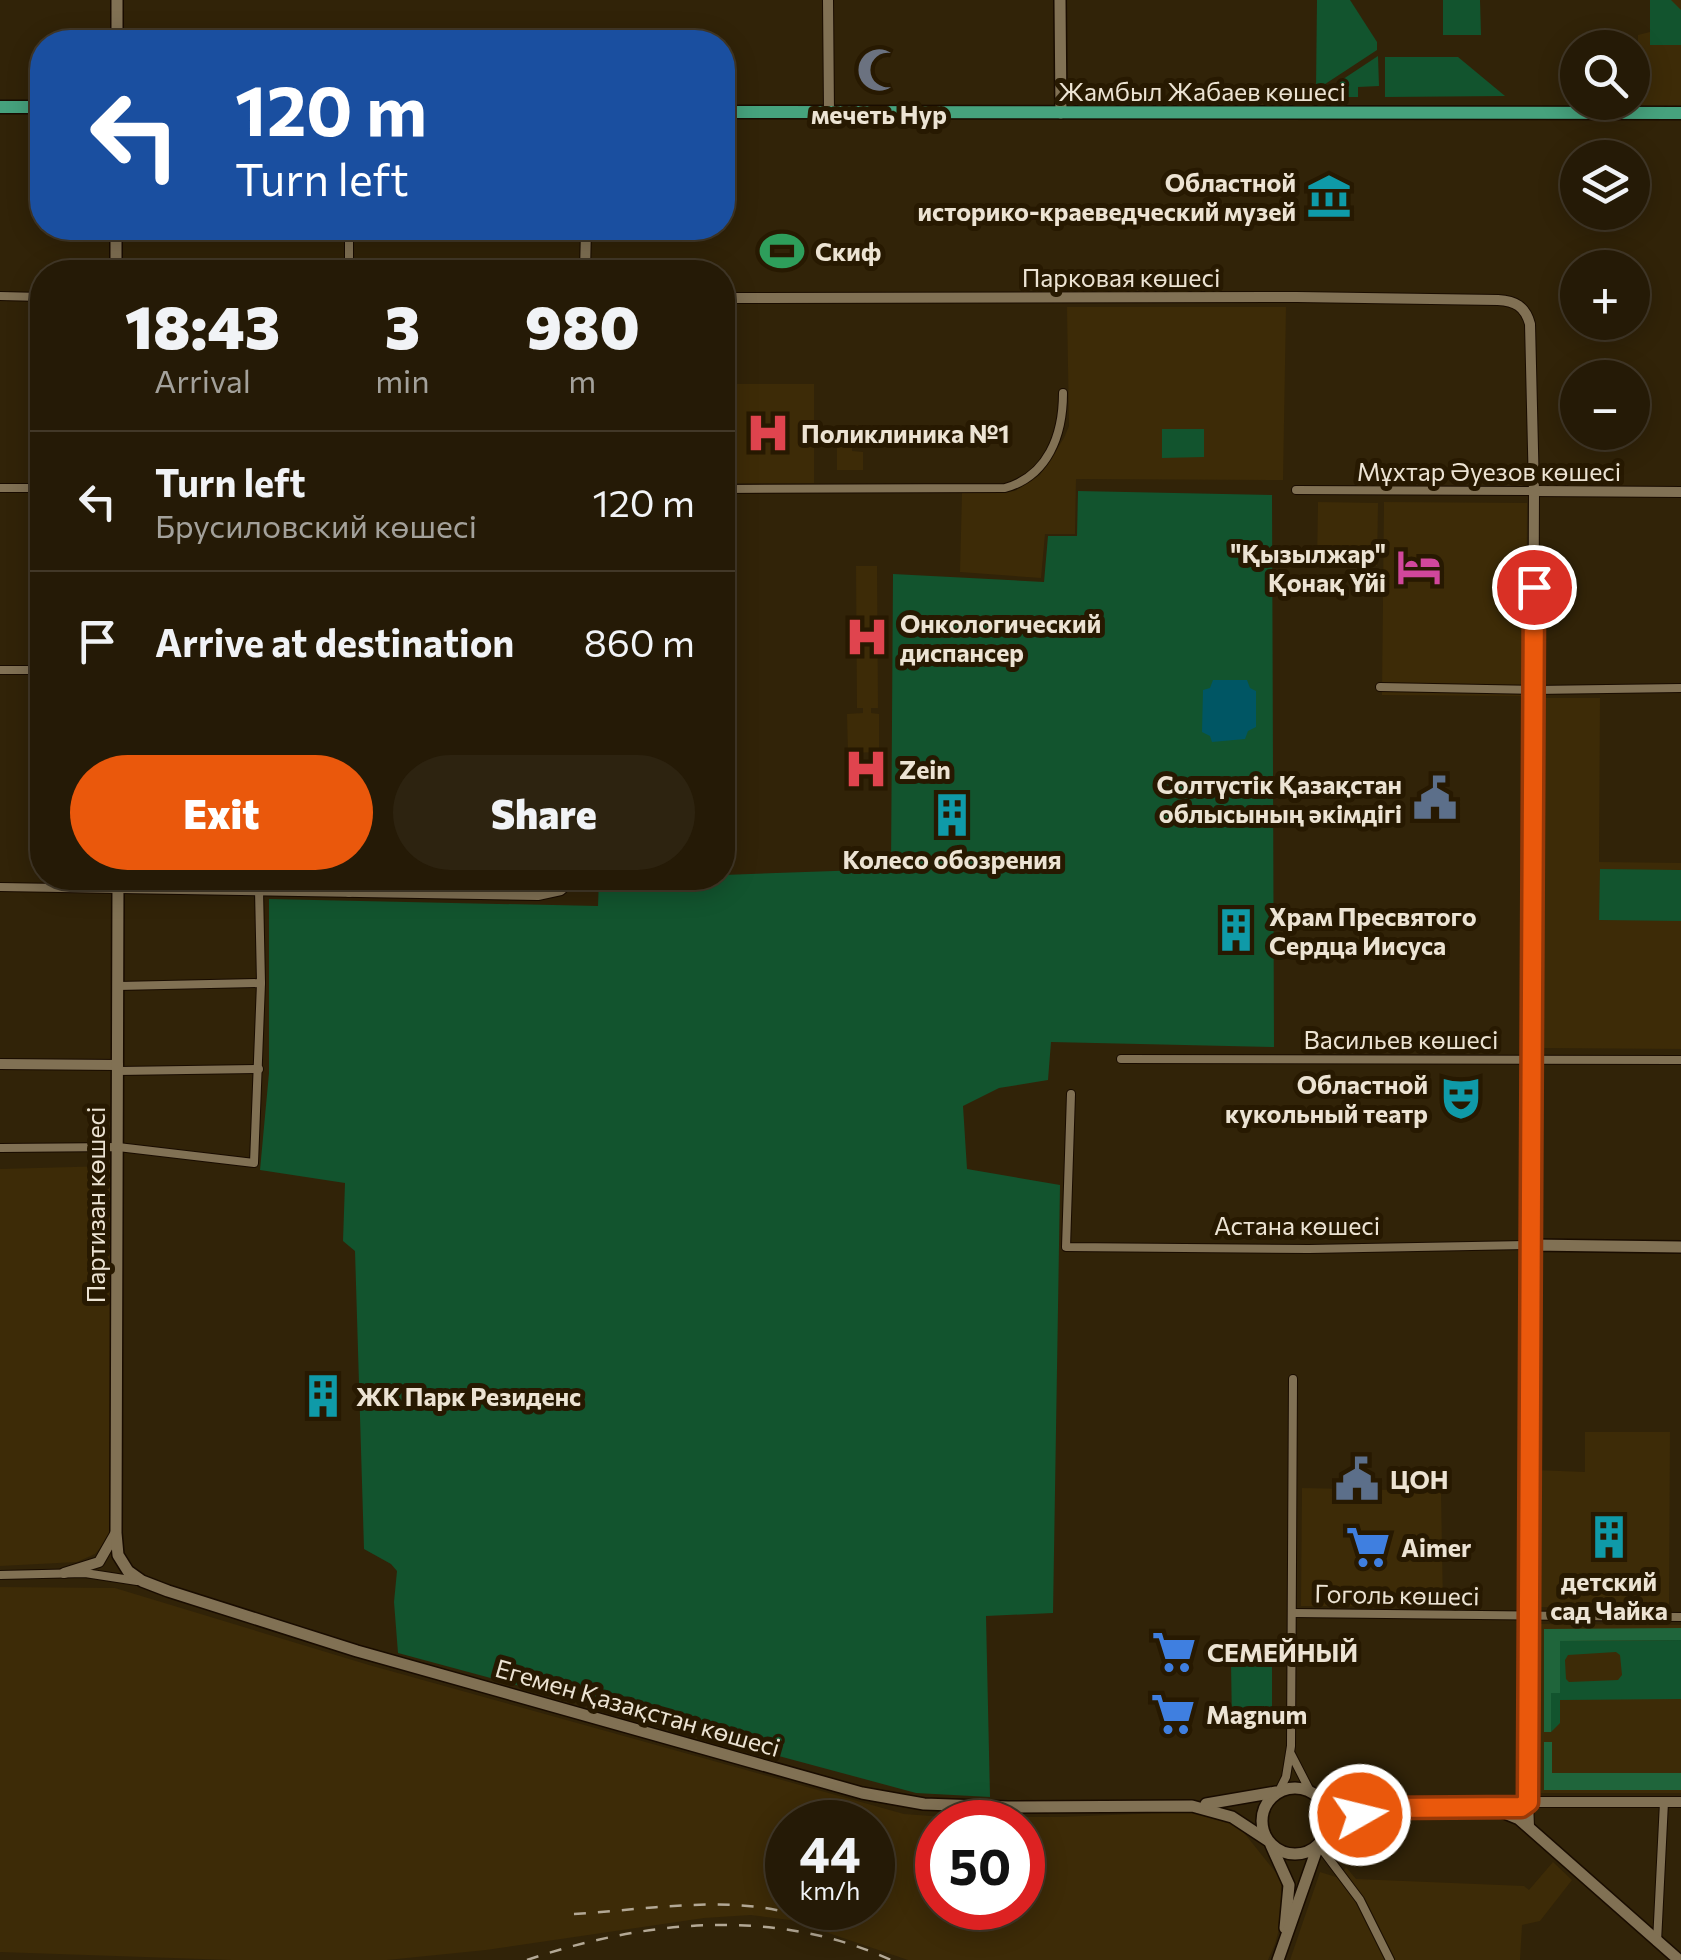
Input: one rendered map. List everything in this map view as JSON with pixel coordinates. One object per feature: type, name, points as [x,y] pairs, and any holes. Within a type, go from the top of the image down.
[{"type":"main road","points":[[117,0],[117,30]]},
{"type":"main road","points":[[1060,0],[1061,113]]},
{"type":"main road","points":[[0,107],[30,107]]},
{"type":"main road","name":"Жамбыл Жабаев көшесі","points":[[735,112],[1681,113]]},
{"type":"main road","name":"Партизан көшесі","points":[[116,1533],[118,890]]},
{"type":"main road","points":[[1528,1802],[1531,1245]]},
{"type":"main road","name":"Астана көшесі","points":[[1531,1245],[1681,1247]]},
{"type":"main road","points":[[116,1533],[118,1555],[124,1566],[137,1578],[156,1586]]},
{"type":"main road","name":"Егемен Қазақстан көшесі","points":[[156,1586],[358,1651],[876,1796],[924,1804],[1008,1807],[1192,1806],[1232,1816],[1268,1841]]},
{"type":"main road","points":[[1192,1806],[1294,1788],[1371,1802],[1528,1802]]},
{"type":"main road","points":[[1278,1791],[1262,1814],[1262,1827],[1284,1868],[1288,1886],[1279,1958]]},
{"type":"main road","points":[[1279,1958],[1328,1819],[1314,1794]]},
{"type":"main road","points":[[1268,1841],[1294,1854],[1307,1852],[1348,1822],[1377,1810],[1521,1807],[1528,1802]]},
{"type":"main road","points":[[1473,1807],[1501,1811],[1529,1826],[1679,1960]]},
{"type":"street","points":[[828,0],[829,112]]},
{"type":"street","points":[[0,296],[30,297]]},
{"type":"street","name":"Парковая көшесі","points":[[735,298],[1297,297],[1498,300],[1519,305],[1530,324],[1534,491]]},
{"type":"street","points":[[735,489],[1005,488],[1032,475],[1052,450],[1061,426],[1063,394]]},
{"type":"street","points":[[0,488],[30,488]]},
{"type":"street","name":"Мұхтар Әуезов көшесі","points":[[1296,490],[1681,492]]},
{"type":"street","points":[[1531,1245],[1534,491]]},
{"type":"street","points":[[0,670],[30,670]]},
{"type":"street","points":[[1380,687],[1681,688]]},
{"type":"street","points":[[0,887],[30,886]]},
{"type":"street","points":[[0,1148],[118,1146],[254,1162],[262,983],[259,890],[538,896],[563,890]]},
{"type":"street","points":[[118,986],[262,983]]},
{"type":"street","name":"Васильев көшесі","points":[[1121,1059],[1681,1060]]},
{"type":"street","points":[[0,1064],[259,1069]]},
{"type":"street","name":"Астана көшесі","points":[[1071,1094],[1066,1247],[1310,1249],[1531,1245]]},
{"type":"street","points":[[1278,1791],[1291,1754],[1294,1380]]},
{"type":"street","points":[[64,1574],[99,1562],[116,1533]]},
{"type":"street","name":"Егемен Қазақстан көшесі","points":[[0,1575],[119,1576],[156,1586]]},
{"type":"street","name":"Гоголь көшесі","points":[[1293,1612],[1681,1616]]},
{"type":"street","points":[[1291,1754],[1314,1794]]},
{"type":"street","points":[[1529,1826],[1528,1802],[1681,1802]]},
{"type":"street","points":[[1529,1826],[1536,1810],[1550,1802]]},
{"type":"street","points":[[1657,1942],[1664,1802]]},
{"type":"street","points":[[1319,1843],[1360,1900],[1390,1960]]},
{"type":"shaded area","points":[[1650,0],[1681,0],[1681,107],[1650,107]]},
{"type":"shaded area","points":[[1067,307],[1286,307],[1283,480],[1076,479],[1075,534],[1045,534],[1041,578],[960,572],[962,493],[1015,491],[1040,475],[1069,426]]},
{"type":"shaded area","name":"Поликлиника №1","points":[[735,384],[814,384],[814,483],[735,483]]},
{"type":"shaded area","points":[[837,425],[863,425],[863,444],[852,444],[852,451],[863,452],[863,470],[837,470]]},
{"type":"shaded area","points":[[1318,502],[1378,503],[1377,566],[1317,566]]},
{"type":"shaded area","points":[[1384,502],[1527,503],[1526,696],[1382,695]]},
{"type":"shaded area","name":"Онкологический диспансер","points":[[856,566],[877,566],[878,708],[871,708],[871,713],[879,714],[879,752],[848,753],[847,714],[863,713],[863,708],[857,708]]},
{"type":"shaded area","points":[[1543,698],[1600,698],[1599,862],[1681,863],[1681,1049],[1544,1048]]},
{"type":"shaded area","points":[[110,1166],[110,1536],[95,1554],[77,1562],[0,1566],[0,1169]]},
{"type":"shaded area","points":[[1585,1432],[1670,1432],[1669,1607],[1534,1607],[1535,1470],[1585,1472]]},
{"type":"shaded area","points":[[1302,1488],[1441,1491],[1443,1606],[1301,1606]]},
{"type":"shaded area","points":[[0,1587],[115,1588],[369,1665],[854,1800],[765,1800],[765,1917],[704,1918],[486,1950],[387,1960],[231,1960],[0,1952]]},
{"type":"shaded area","points":[[1541,1624],[1681,1625],[1681,1793],[1541,1793]]},
{"type":"shaded area","points":[[895,1811],[915,1815],[915,1930],[1045,1930],[1045,1817],[1188,1812],[1226,1820],[1241,1829],[1281,1879],[1282,1918],[1268,1960],[908,1960],[820,1930],[895,1930]]},
{"type":"shaded area","points":[[1553,1862],[1572,1880],[1540,1921],[1522,1925],[1520,1960],[1290,1960],[1320,1872],[1339,1878],[1346,1867],[1356,1879],[1524,1886],[1529,1890]]},
{"type":"green space","points":[[1317,0],[1350,0],[1377,42],[1377,50],[1316,90]]},
{"type":"green space","points":[[1443,0],[1480,0],[1481,35],[1443,35]]},
{"type":"green space","points":[[1650,0],[1671,0],[1681,10],[1681,45],[1650,45]]},
{"type":"green space","points":[[1378,56],[1379,86],[1358,87],[1358,97],[1316,97]]},
{"type":"green space","points":[[1385,57],[1458,57],[1505,96],[1385,97]]},
{"type":"green space","points":[[1162,429],[1204,429],[1204,457],[1162,458]]},
{"type":"green space","points":[[1078,491],[1272,495],[1274,1047],[1051,1042],[1048,1080],[999,1088],[963,1106],[967,1169],[1060,1185],[1053,1613],[986,1616],[990,1797],[916,1793],[398,1653],[394,1602],[397,1571],[364,1549],[355,1251],[343,1241],[345,1183],[260,1170],[269,1073],[269,899],[598,906],[599,890],[735,890],[735,875],[891,869],[893,574],[1044,582],[1048,536],[1077,536]]},
{"type":"green space","points":[[1600,869],[1681,870],[1681,921],[1599,920]]},
{"type":"green space","points":[[1681,1628],[1681,1640],[1560,1641],[1560,1693],[1551,1693],[1551,1732],[1544,1732],[1544,1629]]},
{"type":"green space","points":[[1681,1640],[1681,1699],[1560,1700],[1560,1723],[1551,1732],[1551,1693],[1560,1692],[1559,1641]],"holes":[[[1568,1655],[1620,1655],[1622,1675],[1618,1680],[1566,1679]]]},
{"type":"green space","points":[[1240,1655],[1272,1655],[1272,1723],[1232,1724],[1231,1663]]},
{"type":"green space","points":[[1544,1742],[1552,1742],[1552,1773],[1681,1773],[1681,1790],[1544,1790]]},
{"type":"water","points":[[1213,680],[1247,680],[1256,691],[1256,727],[1248,731],[1245,739],[1212,742],[1202,732],[1203,690],[1210,688]]},
{"type":"railway","points":[[574,1914],[670,1906],[765,1908]]},
{"type":"railway","points":[[527,1960],[617,1936],[710,1925],[802,1932],[847,1943],[891,1960]]},
{"type":"place","name":"мечеть Нур","points":[[879,70]]},
{"type":"place","name":"Oбластной историко-краеведческий музей","points":[[1329,196]]},
{"type":"place","name":"Скиф","points":[[782,251]]},
{"type":"place","name":"Поликлиника №1","points":[[768,433]]},
{"type":"place","name":"\"Қызылжар\" Қонақ Үйі","points":[[1419,567]]},
{"type":"place","name":"Онкологический диспансер","points":[[867,637]]},
{"type":"place","name":"Zein","points":[[866,769]]},
{"type":"place","name":"Солтүстік Қазақстан облысының әкімдігі","points":[[1435,798]]},
{"type":"place","name":"Колесо обозрения","points":[[952,815]]},
{"type":"place","name":"Храм Пресвятого Сердца Иисуса","points":[[1236,930]]},
{"type":"place","name":"Областной кукольный театр","points":[[1461,1098]]},
{"type":"place","name":"ЖК Парк Резиденс","points":[[323,1396]]},
{"type":"place","name":"ЦОН","points":[[1357,1479]]},
{"type":"place","name":"детский сад Чайка","points":[[1609,1537]]},
{"type":"place","name":"Aimer","points":[[1368,1547]]},
{"type":"place","name":"СЕМЕЙНЫЙ","points":[[1174,1652]]},
{"type":"place","name":"Magnum","points":[[1173,1714]]},
{"type":"route","points":[[1360,1815],[1385,1808],[1521,1807],[1528,1802],[1534,587]]}]
